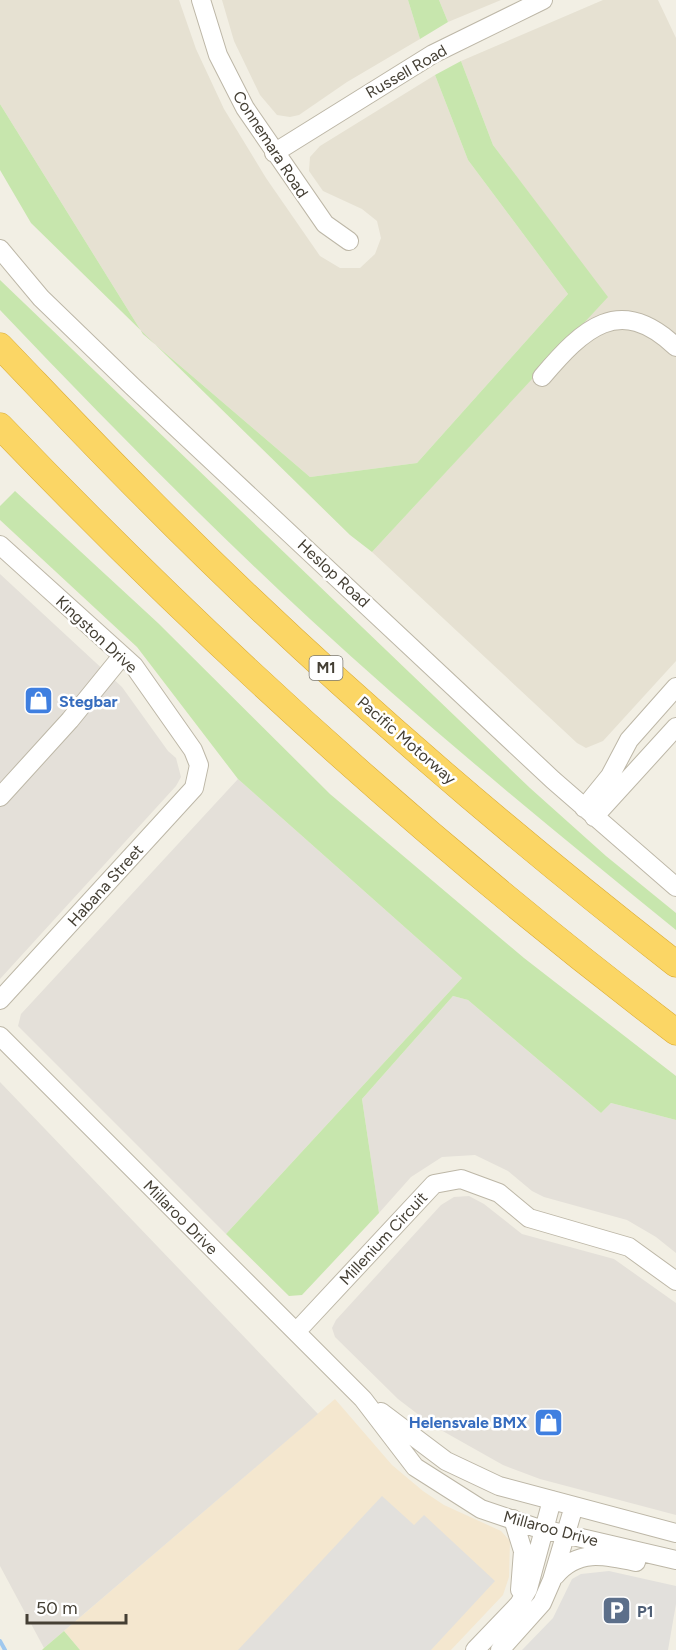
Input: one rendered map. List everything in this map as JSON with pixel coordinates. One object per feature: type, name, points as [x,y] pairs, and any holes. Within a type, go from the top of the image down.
[{"type":"highway","name":"Pacific Motorway","points":[[0,346],[145,496],[341,682],[503,824],[676,964]]},
{"type":"highway","points":[[0,426],[144,573],[317,734],[496,890],[676,1032]]},
{"type":"street","name":"Connemara Road","points":[[201,0],[218,55],[244,108],[325,224],[349,241]]},
{"type":"street","name":"Russell Road","points":[[274,153],[433,54],[543,0]]},
{"type":"street","name":"Heslop Road","points":[[0,249],[49,306],[589,813],[676,887]]},
{"type":"street","points":[[542,377],[588,330],[615,318],[634,321],[665,337],[676,347]]},
{"type":"street","name":"Kingston Drive","points":[[0,544],[134,666],[193,750],[199,765]]},
{"type":"street","points":[[0,797],[70,720],[122,656]]},
{"type":"street","points":[[589,813],[629,740],[676,687]]},
{"type":"street","points":[[589,813],[676,727]]},
{"type":"street","name":"Habana Street","points":[[0,1000],[194,788],[199,765]]},
{"type":"street","name":"Millaroo Drive","points":[[0,1036],[363,1399],[415,1467],[481,1509],[544,1529],[676,1560]]},
{"type":"street","name":"Millenium Circuit","points":[[296,1332],[434,1184],[461,1179],[499,1192],[529,1218],[629,1247],[676,1281]]},
{"type":"street","name":"Millaroo Drive","points":[[363,1399],[446,1461],[499,1486],[676,1533]]},
{"type":"street","points":[[475,1650],[519,1604],[528,1589],[552,1500]]},
{"type":"street","points":[[552,1580],[574,1506]]},
{"type":"street","points":[[513,1519],[523,1551],[519,1604]]},
{"type":"street","points":[[500,1650],[536,1611],[552,1580],[566,1562],[590,1557],[614,1557],[676,1570]]},
{"type":"shaded area","points":[[0,0],[179,0],[196,49],[224,109],[266,178],[320,256],[340,268],[360,268],[375,254],[381,238],[377,221],[362,209],[323,191],[309,171],[310,157],[320,146],[435,75],[468,160],[568,294],[417,463],[310,477],[143,334],[0,104]]},
{"type":"shaded area","points":[[222,0],[408,0],[420,39],[347,82],[299,115],[290,117],[277,115],[260,95],[234,41]]},
{"type":"shaded area","points":[[439,0],[501,0],[448,22]]},
{"type":"shaded area","points":[[603,0],[658,0],[676,38],[676,661],[603,741],[586,748],[577,743],[372,552],[607,297],[493,145],[461,61]]},
{"type":"shaded area","points":[[0,574],[122,687],[168,751],[176,758],[181,777],[176,786],[0,979]]},
{"type":"shaded area","points":[[238,779],[462,978],[226,1234],[18,1026],[21,1014]]},
{"type":"shaded area","points":[[453,996],[468,1000],[601,1113],[611,1103],[676,1120],[676,1253],[656,1237],[627,1220],[544,1197],[532,1191],[508,1171],[475,1155],[442,1157],[411,1177],[379,1213],[362,1099]]},
{"type":"shaded area","points":[[0,1082],[318,1414],[44,1648],[0,1566]]},
{"type":"shaded area","points":[[469,1196],[484,1204],[522,1234],[614,1259],[676,1303],[676,1515],[540,1479],[503,1465],[432,1425],[398,1399],[335,1337],[332,1328],[336,1320],[441,1205],[454,1197]]},
{"type":"shaded area","points":[[335,1399],[392,1465],[423,1491],[444,1505],[501,1531],[510,1541],[509,1577],[503,1595],[451,1650],[80,1650],[64,1631]]},
{"type":"shaded area","points":[[382,1496],[414,1525],[424,1515],[495,1581],[431,1650],[238,1650]]},
{"type":"shaded area","name":"P1","points":[[609,1571],[676,1586],[676,1604],[668,1650],[522,1650],[553,1618],[572,1579],[581,1574]]},
{"type":"green space","points":[[408,0],[439,0],[448,22],[420,39]]},
{"type":"green space","points":[[461,61],[493,145],[608,297],[372,552],[350,535],[155,344],[310,477],[417,463],[568,294],[468,160],[435,75]]},
{"type":"green space","points":[[0,104],[141,330],[31,223],[0,170]]},
{"type":"green space","points":[[0,280],[530,788],[606,856],[676,913],[676,930],[445,739],[310,619],[231,544],[0,310]]},
{"type":"green space","points":[[15,491],[158,623],[330,794],[524,958],[676,1076],[676,1120],[611,1103],[601,1113],[468,1000],[453,996],[362,1099],[379,1213],[302,1295],[289,1296],[226,1234],[462,978],[238,779],[137,647],[0,520],[0,506]]},
{"type":"green space","points":[[64,1631],[80,1650],[42,1650],[44,1648]]},
{"type":"waterway","points":[[0,1641],[5,1650]]},
{"type":"place","name":"Stegbar","points":[[38,701]]},
{"type":"place","name":"Helensvale BMX","points":[[548,1422]]},
{"type":"place","name":"P1","points":[[616,1611]]}]
